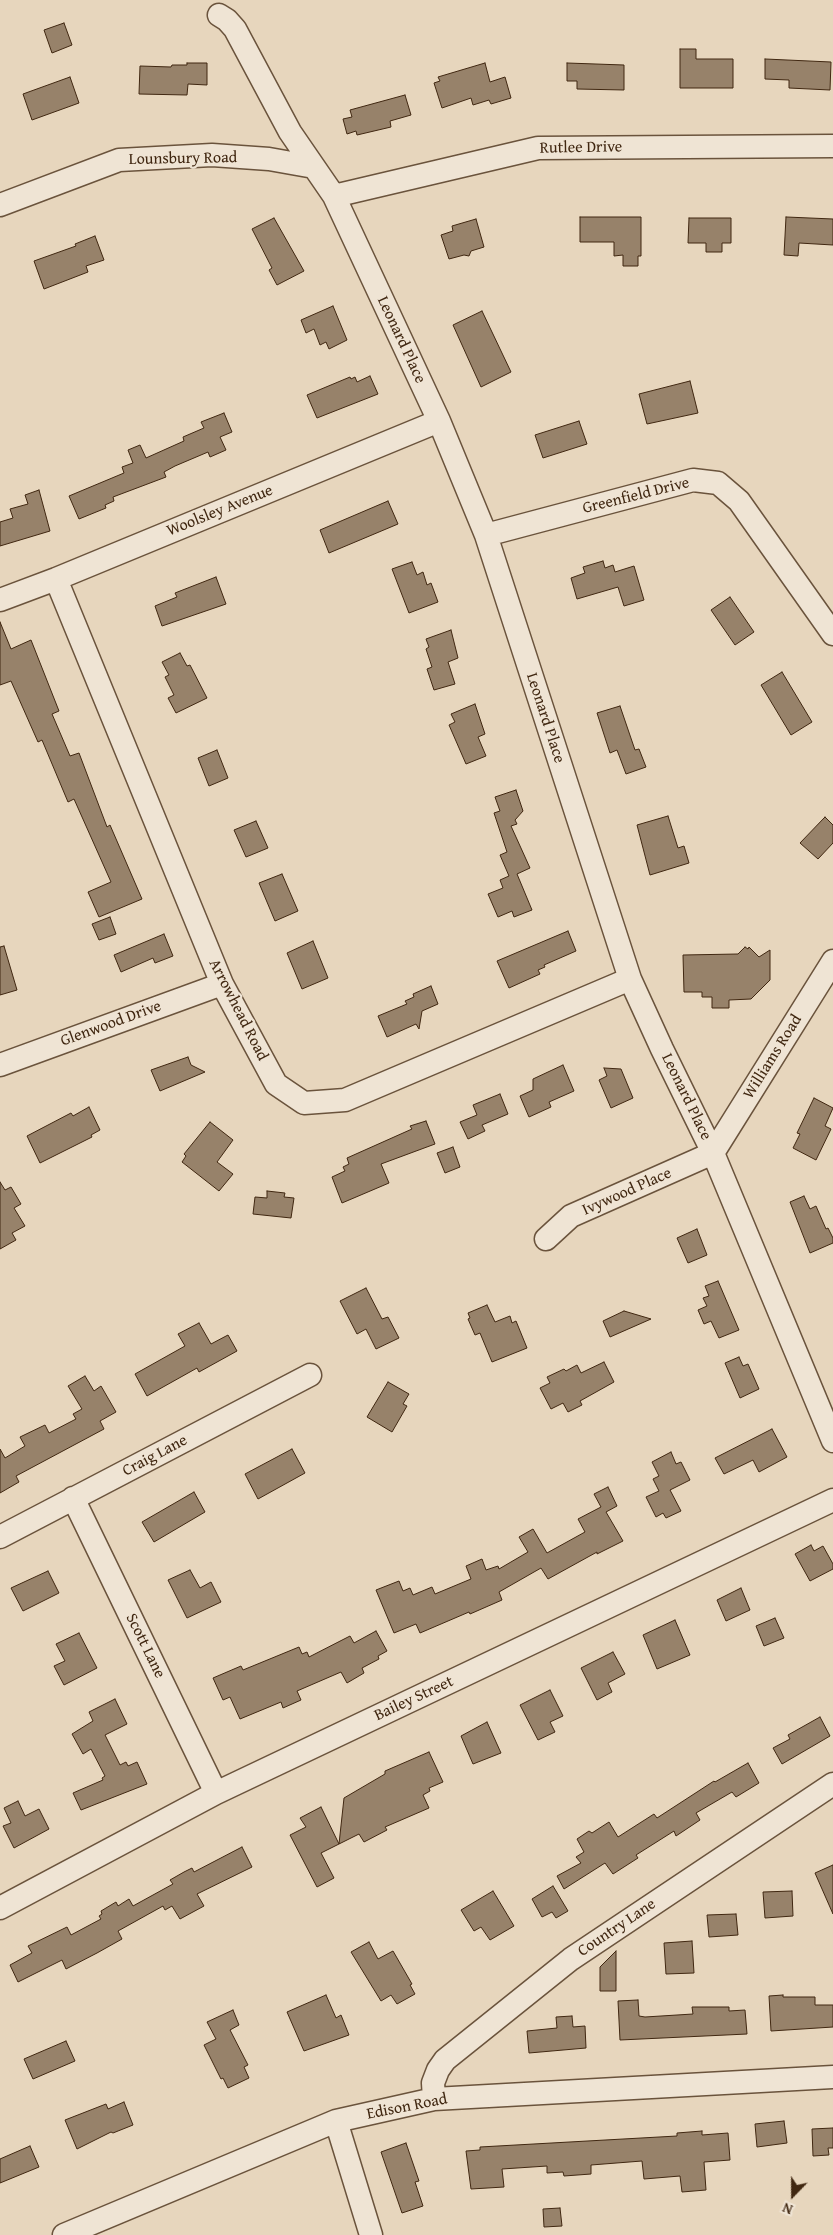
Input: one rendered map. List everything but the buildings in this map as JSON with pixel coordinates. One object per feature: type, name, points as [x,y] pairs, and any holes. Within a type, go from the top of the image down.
[{"type":"street","name":"Leonard Place","points":[[219,15],[228,20],[235,30],[290,132],[334,196],[439,421],[486,535],[630,979],[662,1049],[714,1153],[833,1441]]},
{"type":"street","name":"Rutlee Drive","points":[[334,196],[538,148],[833,146]]},
{"type":"street","name":"Lounsbury Road","points":[[0,205],[119,160],[212,155],[268,159],[314,167]]},
{"type":"street","name":"Woolsley Avenue","points":[[0,600],[56,579],[439,421]]},
{"type":"street","name":"Greenfield Drive","points":[[486,535],[693,480],[718,482],[739,501],[833,634]]},
{"type":"street","name":"Arrowhead Road","points":[[56,579],[222,984],[276,1084],[304,1103],[345,1100],[630,979]]},
{"type":"street","name":"Williams Road","points":[[714,1153],[833,961]]},
{"type":"street","name":"Glenwood Drive","points":[[0,1064],[222,984]]},
{"type":"street","name":"Ivywood Place","points":[[546,1239],[572,1216],[714,1153]]},
{"type":"street","name":"Craig Lane","points":[[0,1537],[310,1376]]},
{"type":"street","name":"Scott Lane","points":[[74,1498],[216,1793]]},
{"type":"street","name":"Bailey Street","points":[[0,1908],[216,1793],[833,1500]]},
{"type":"street","name":"Country Lane","points":[[434,2100],[434,2083],[438,2070],[444,2060],[570,1959],[833,1784]]},
{"type":"street","name":"Edison Road","points":[[64,2235],[336,2121],[434,2100],[833,2077]]},
{"type":"street","points":[[336,2121],[371,2235]]}]
